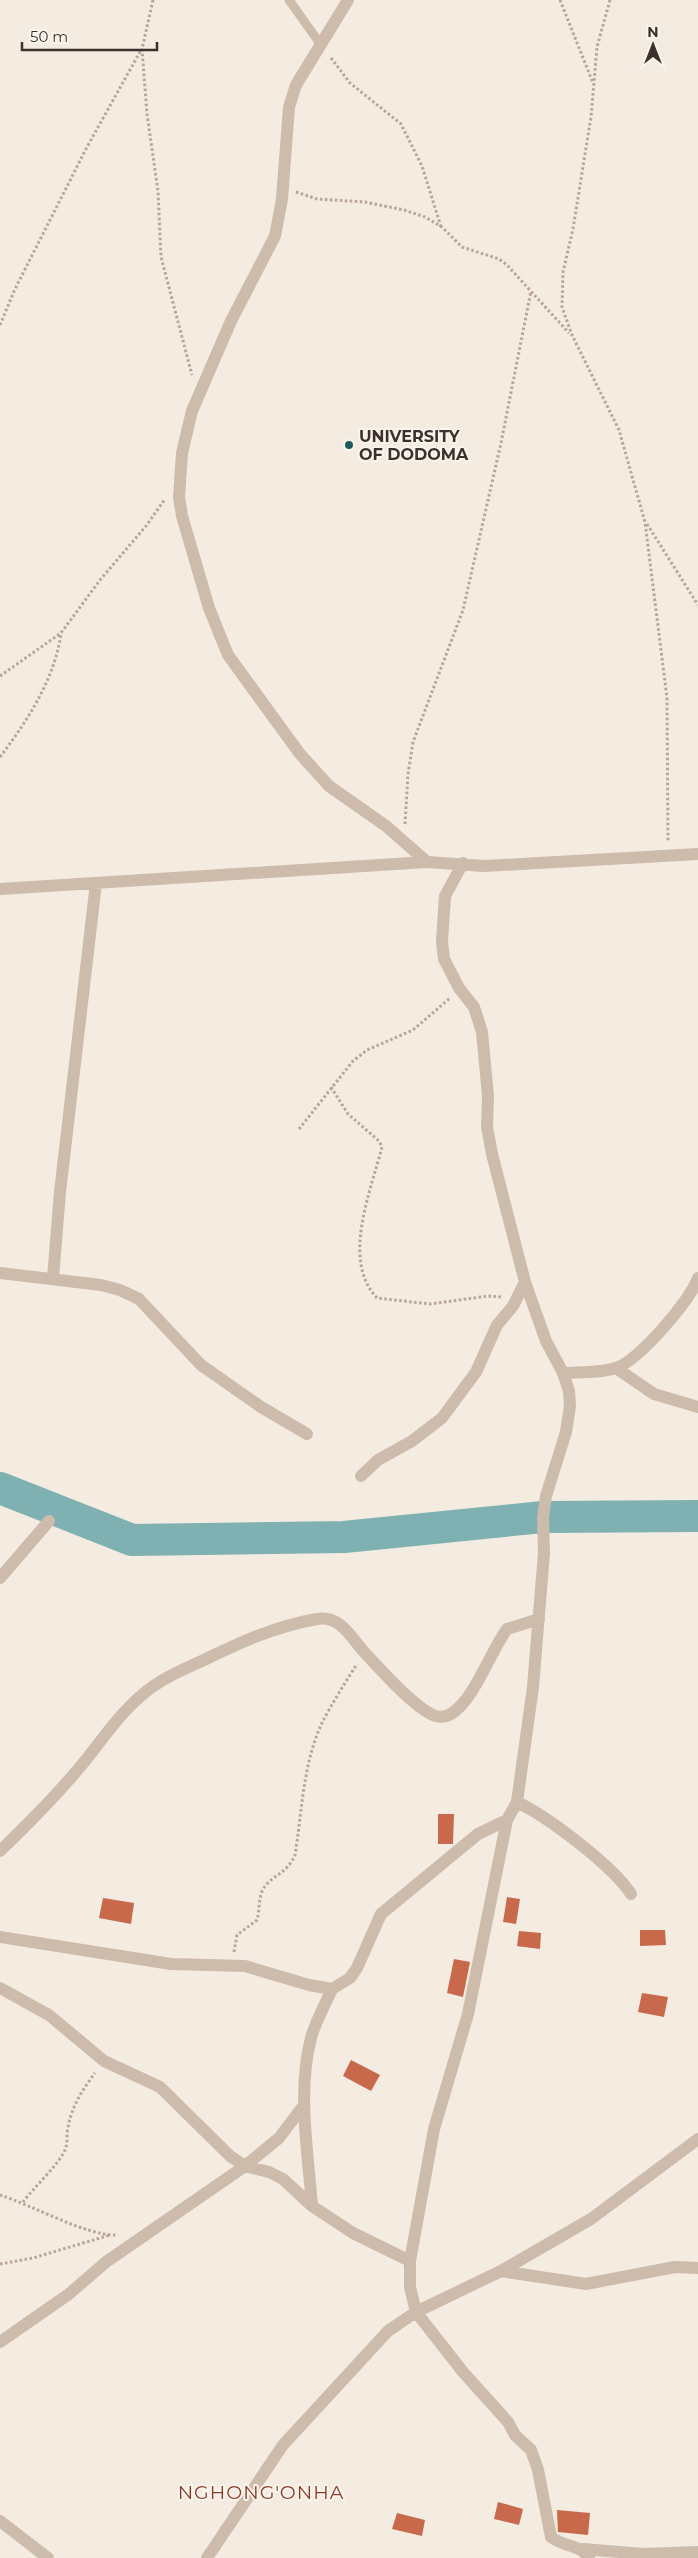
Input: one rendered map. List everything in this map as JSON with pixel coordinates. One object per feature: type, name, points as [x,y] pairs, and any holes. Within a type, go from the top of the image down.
[{"type":"street","points":[[348,0],[321,45],[305,66],[294,92],[290,107],[282,199],[274,236],[231,321],[185,433],[179,496],[182,516],[209,608],[228,655],[300,754],[323,779],[427,862]]},
{"type":"street","points":[[0,889],[427,862],[463,863],[484,866],[668,854],[698,854]]},
{"type":"street","points":[[463,863],[445,896],[442,942],[444,959],[459,988],[474,1007],[482,1032],[488,1096],[486,1127],[525,1282],[546,1341],[563,1373],[569,1391],[570,1406],[566,1432],[551,1475],[543,1517],[544,1553],[533,1687],[517,1802],[507,1820],[468,2014],[434,2129],[410,2261],[410,2287],[416,2312],[463,2372],[530,2450],[538,2470],[552,2536],[557,2541],[586,2554],[698,2552]]},
{"type":"street","points":[[53,1278],[60,1192],[96,883]]},
{"type":"street","points":[[0,1272],[101,1285],[120,1290],[139,1299],[200,1365],[261,1407],[308,1434]]},
{"type":"street","points":[[563,1373],[616,1368],[641,1351],[686,1301],[698,1278]]},
{"type":"street","points":[[361,1476],[378,1460],[412,1442],[442,1418],[476,1372],[497,1325],[514,1306],[525,1282]]},
{"type":"street","points":[[616,1368],[654,1394],[698,1407]]},
{"type":"street","points":[[0,1578],[49,1521]]},
{"type":"street","points":[[0,1851],[40,1813],[120,1717],[142,1695],[170,1675],[252,1637],[290,1624],[320,1618],[337,1622],[350,1632],[364,1652],[419,1705],[434,1716],[443,1717],[452,1713],[463,1703],[507,1629],[516,1624],[539,1619]]},
{"type":"street","points":[[517,1802],[535,1811],[571,1838],[617,1878],[631,1894]]},
{"type":"street","points":[[312,2206],[304,2105],[306,2060],[311,2036],[332,1989],[350,1978],[354,1973],[376,1923],[390,1905],[478,1834],[507,1820]]},
{"type":"street","points":[[0,1937],[171,1964],[233,1964],[332,1989]]},
{"type":"street","points":[[0,1988],[49,2015],[104,2060],[160,2087],[230,2156],[245,2166],[269,2172],[283,2179],[312,2206],[353,2233],[410,2261]]},
{"type":"street","points":[[0,2342],[69,2294],[114,2256],[245,2166],[279,2138],[304,2105]]},
{"type":"street","points":[[208,2558],[296,2429],[388,2331],[416,2312],[501,2270],[591,2219],[698,2139]]},
{"type":"street","points":[[501,2270],[586,2284],[674,2267],[698,2268]]},
{"type":"street","points":[[0,2521],[48,2558]]},
{"type":"lane","points":[[289,0],[321,45]]},
{"type":"path","points":[[0,325],[15,290],[87,147],[142,49],[153,0]]},
{"type":"path","points":[[560,0],[594,84]]},
{"type":"path","points":[[610,0],[597,47],[591,116],[573,229],[561,289],[562,307],[572,335],[618,430],[646,522],[667,698],[668,854]]},
{"type":"path","points":[[321,45],[350,83],[402,124],[422,166],[442,227]]},
{"type":"path","points":[[142,49],[147,114],[158,191],[161,258],[198,399]]},
{"type":"path","points":[[282,187],[317,199],[386,205],[425,217],[442,227],[462,247],[499,259],[572,335]]},
{"type":"path","points":[[404,842],[408,774],[414,742],[462,610],[501,443],[531,291]]},
{"type":"path","points":[[0,676],[61,633],[100,580],[146,526],[166,498]]},
{"type":"path","points":[[646,522],[698,605]]},
{"type":"path","points":[[0,757],[36,705],[58,654],[61,633]]},
{"type":"path","points":[[299,1129],[353,1060],[367,1050],[413,1030],[436,1012],[459,988]]},
{"type":"path","points":[[331,1087],[348,1114],[379,1141],[382,1147],[367,1201],[360,1240],[360,1264],[368,1290],[377,1298],[430,1304],[488,1296],[517,1299]]},
{"type":"path","points":[[233,1964],[237,1934],[256,1920],[263,1890],[271,1880],[290,1866],[295,1855],[305,1782],[322,1724],[364,1652]]},
{"type":"path","points":[[23,2202],[58,2161],[66,2148],[68,2127],[73,2110],[83,2090],[104,2060]]},
{"type":"path","points":[[0,2195],[111,2235]]},
{"type":"path","points":[[0,2264],[33,2258],[111,2235],[120,2235]]},
{"type":"building","points":[[438,1814],[454,1814],[453,1844],[438,1844]]},
{"type":"building","points":[[507,1897],[520,1899],[516,1924],[503,1922]]},
{"type":"building","points":[[103,1898],[134,1903],[131,1924],[99,1918]]},
{"type":"building","points":[[640,1930],[665,1930],[666,1945],[640,1946]]},
{"type":"building","points":[[519,1931],[541,1933],[540,1949],[517,1946]]},
{"type":"building","points":[[454,1959],[470,1962],[463,1997],[447,1993]]},
{"type":"building","points":[[642,1993],[668,1997],[664,2017],[638,2012]]},
{"type":"building","points":[[351,2060],[380,2075],[371,2091],[343,2076]]},
{"type":"building","points":[[498,2502],[523,2509],[519,2525],[494,2519]]},
{"type":"building","points":[[557,2510],[590,2513],[588,2535],[558,2532]]},
{"type":"building","points":[[397,2513],[425,2520],[422,2536],[392,2529]]},
{"type":"waterway","points":[[0,1488],[132,1540],[344,1537],[543,1517],[698,1516]]},
{"type":"place","name":"UNIVERSITY OF DODOMA","points":[[349,445]]},
{"type":"district","name":"NGHONG'ONHA","points":[[261,2492]]}]
